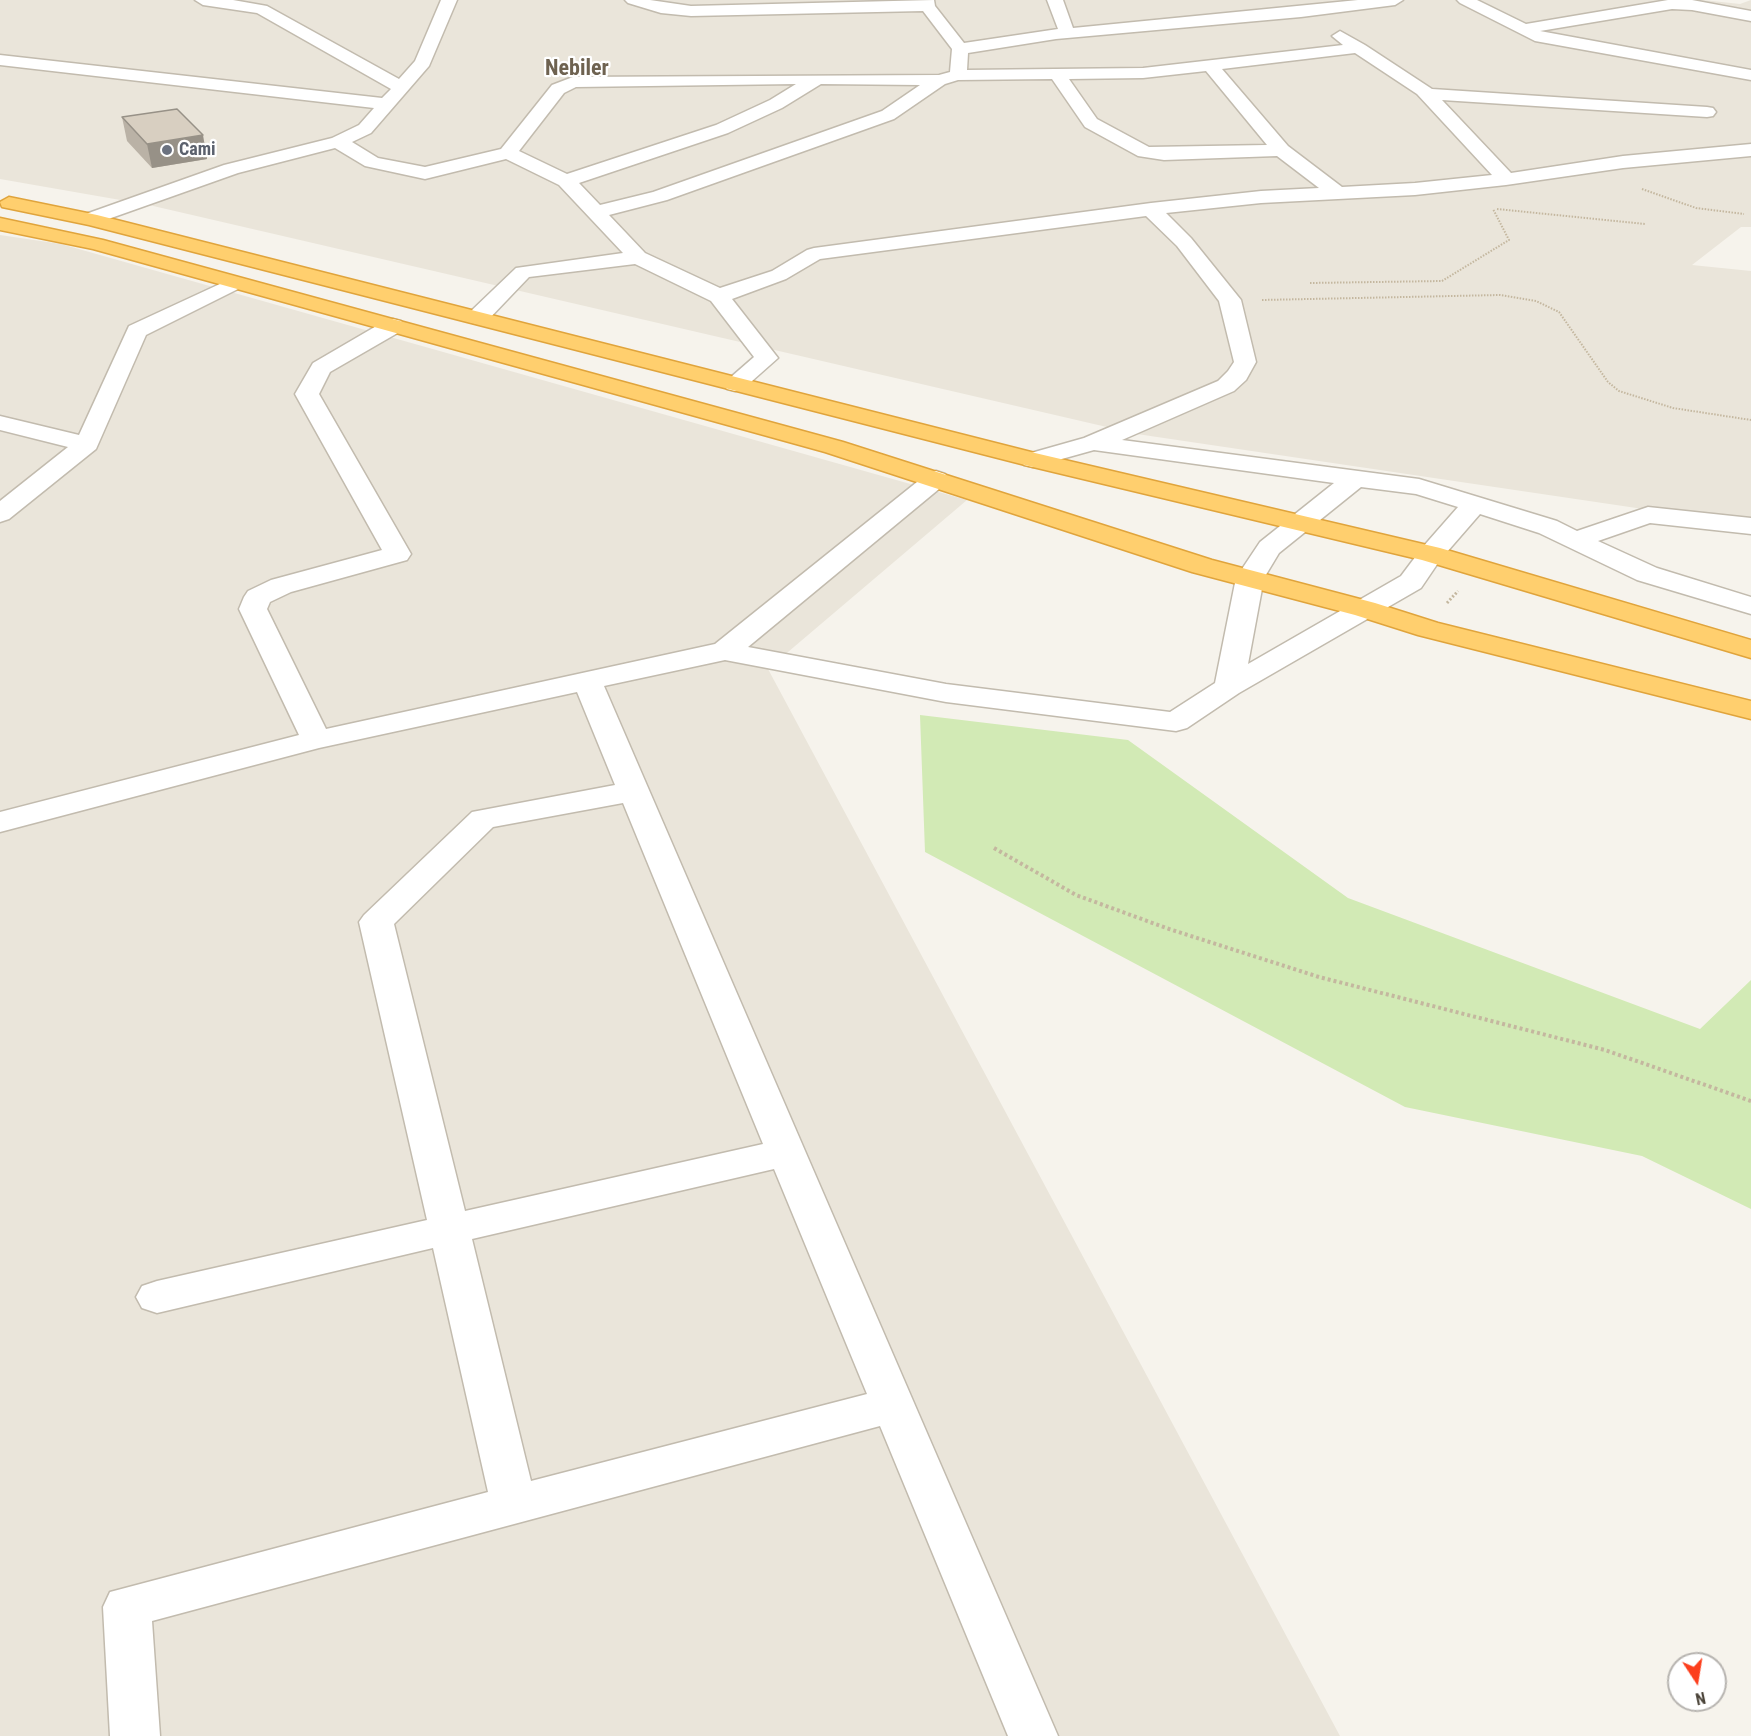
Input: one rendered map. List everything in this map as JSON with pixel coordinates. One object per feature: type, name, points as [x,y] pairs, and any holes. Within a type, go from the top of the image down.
[{"type":"highway","points":[[0,201],[90,219],[1033,460],[1431,554],[1751,649]]},
{"type":"highway","points":[[0,224],[96,244],[834,447],[1202,566],[1365,609],[1428,629],[1751,710]]},
{"type":"street","points":[[203,0],[260,5],[400,87]]},
{"type":"street","points":[[90,219],[231,170],[338,142],[365,129],[423,62],[449,0]]},
{"type":"street","points":[[633,0],[661,8],[691,11],[926,3],[960,50],[958,75]]},
{"type":"street","points":[[1055,0],[1067,33]]},
{"type":"street","points":[[960,50],[1171,16],[1238,17],[1268,7],[1301,12],[1395,0]]},
{"type":"street","points":[[1465,0],[1541,38],[1751,75]]},
{"type":"street","points":[[1639,0],[1751,16]]},
{"type":"street","points":[[1526,29],[1671,4]]},
{"type":"street","points":[[1725,11],[1751,11]]},
{"type":"street","points":[[1301,12],[1428,94],[1506,179]]},
{"type":"street","points":[[1238,17],[1259,37],[1294,56]]},
{"type":"street","points":[[595,212],[660,196],[888,115],[939,81],[958,75],[1143,73],[1359,48]]},
{"type":"street","points":[[0,60],[386,104]]},
{"type":"street","points":[[1211,66],[1281,150],[1338,194]]},
{"type":"street","points":[[1057,74],[1091,123],[1145,152],[1164,154],[1281,150]]},
{"type":"street","points":[[338,142],[372,162],[425,173],[508,153],[558,89],[573,82],[817,79],[939,81]]},
{"type":"street","points":[[566,181],[722,129],[776,104],[817,79]]},
{"type":"street","points":[[1428,94],[1707,112]]},
{"type":"street","points":[[719,296],[779,275],[814,254],[1151,209],[1261,197],[1338,194],[1506,179],[1623,162],[1751,150]]},
{"type":"street","points":[[508,153],[566,181],[638,256],[719,296],[767,358],[735,384]]},
{"type":"street","points":[[1033,460],[1093,443],[1226,386],[1238,375],[1245,362],[1230,300],[1184,242],[1151,209]]},
{"type":"street","points":[[478,317],[523,272],[638,256]]},
{"type":"street","points":[[0,514],[87,444],[123,368],[137,331],[235,283]]},
{"type":"street","points":[[316,740],[253,609],[258,597],[281,586],[398,554],[307,394],[321,368],[393,326]]},
{"type":"street","points":[[0,423],[87,444]]},
{"type":"street","points":[[1093,443],[1419,487],[1548,527],[1647,574],[1751,606]]},
{"type":"street","points":[[1229,687],[1250,578],[1269,548],[1356,478]]},
{"type":"street","points":[[725,651],[936,479]]},
{"type":"street","points":[[0,822],[316,740],[725,651],[946,693],[1176,722],[1229,687],[1411,582],[1431,554],[1475,504]]},
{"type":"street","points":[[1575,540],[1648,515],[1751,526]]},
{"type":"street","points":[[588,681],[1033,1736]]},
{"type":"street","points":[[514,1504],[376,922],[483,819],[634,791]]},
{"type":"street","points":[[157,1297],[787,1152]]},
{"type":"street","points":[[135,1736],[127,1607],[893,1405]]},
{"type":"path","points":[[1632,188],[1644,189],[1696,208],[1744,214]]},
{"type":"path","points":[[1485,208],[1645,224]]},
{"type":"path","points":[[1310,283],[1442,281],[1509,240],[1493,209]]},
{"type":"path","points":[[1230,300],[1500,294],[1529,299],[1559,312],[1608,382],[1618,391],[1673,408],[1751,420]]},
{"type":"path","points":[[1428,629],[1476,568]]},
{"type":"path","points":[[994,848],[1076,895],[1169,929],[1318,977],[1605,1050],[1751,1101]]},
{"type":"shaded area","points":[[0,0],[1703,0],[1740,4],[1751,0],[1751,227],[1741,227],[1692,265],[1751,271],[1751,525],[1137,434],[149,205],[0,179]]},
{"type":"shaded area","points":[[0,235],[61,244],[967,500],[768,669],[1340,1736],[0,1736]]},
{"type":"green space","points":[[920,715],[1128,740],[1348,898],[1700,1029],[1751,980],[1751,1209],[1642,1156],[1405,1107],[925,852]]},
{"type":"building","points":[[177,109],[203,135],[147,144],[122,117]]},
{"type":"place","name":"Cami","points":[[167,150]]},
{"type":"district","name":"Nebiler","points":[[577,69]]}]
